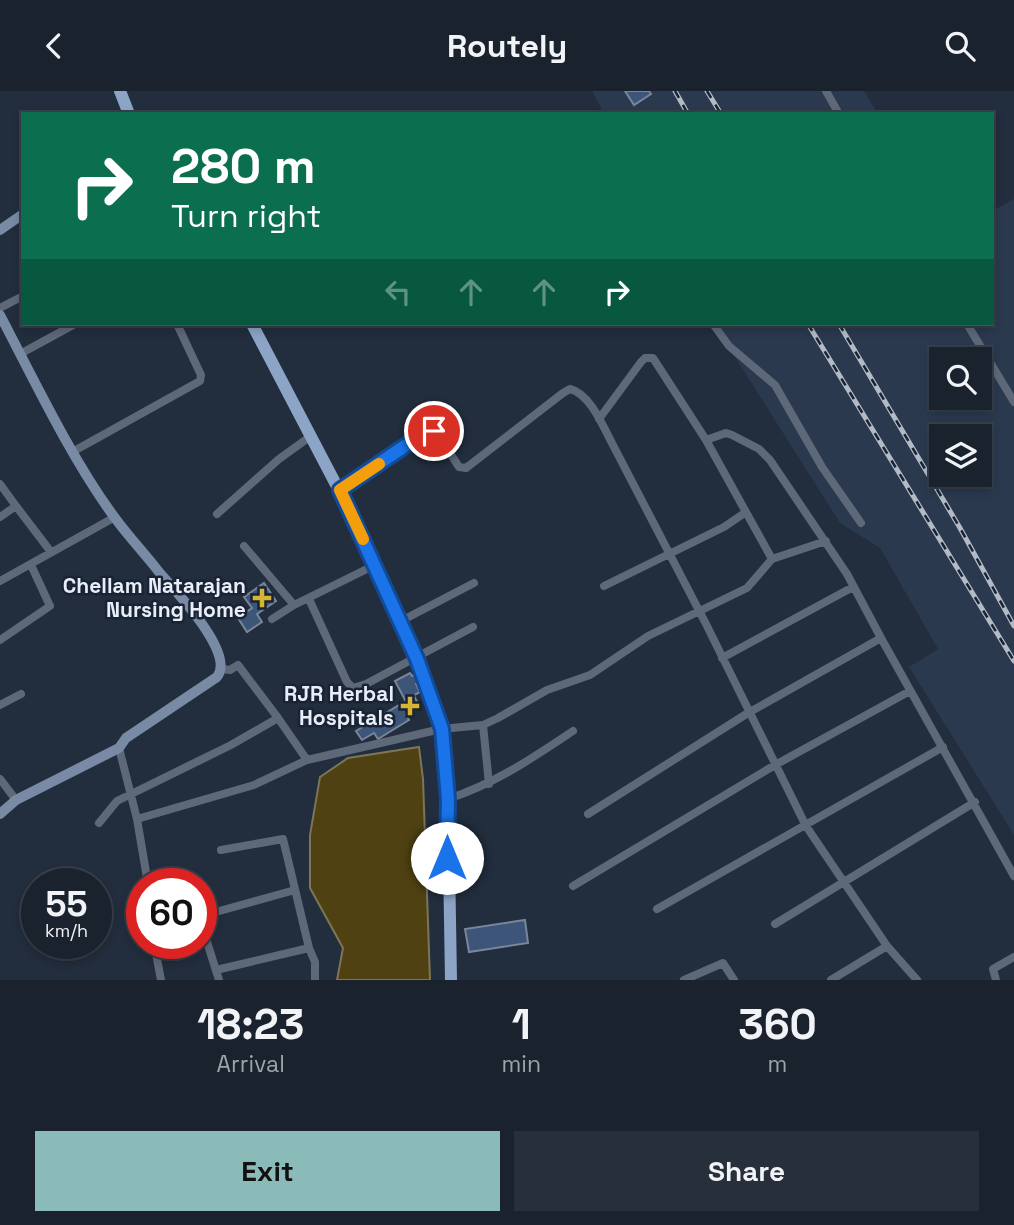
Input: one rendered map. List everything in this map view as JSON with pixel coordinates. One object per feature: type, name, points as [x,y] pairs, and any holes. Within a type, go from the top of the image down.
[{"type":"main road","points":[[120,91],[128,112]]},
{"type":"main road","points":[[253,326],[340,490],[401,621],[442,729],[448,799],[451,980]]},
{"type":"street","points":[[826,91],[838,112]]},
{"type":"street","points":[[0,230],[21,215]]},
{"type":"street","points":[[0,308],[21,297]]},
{"type":"street","points":[[0,315],[74,451],[115,517],[216,644],[222,669],[217,677],[126,738],[119,748],[16,800],[0,814]]},
{"type":"street","points":[[20,354],[71,326]]},
{"type":"street","points":[[74,451],[200,381],[201,375],[178,326]]},
{"type":"street","points":[[714,326],[729,346],[775,385],[822,467],[861,523]]},
{"type":"street","points":[[968,326],[1014,402]]},
{"type":"street","points":[[599,419],[641,362],[650,358],[657,362],[706,440],[772,559]]},
{"type":"street","points":[[340,490],[430,431],[437,433],[459,467],[466,468],[570,389],[579,393],[599,419],[700,612],[806,826],[887,946],[917,980]]},
{"type":"street","points":[[706,440],[726,433],[766,455],[826,541],[975,802],[1014,876]]},
{"type":"street","points":[[217,514],[279,459],[311,436]]},
{"type":"street","points":[[0,484],[51,552]]},
{"type":"street","points":[[0,517],[16,506]]},
{"type":"street","points":[[604,586],[724,527],[746,512]]},
{"type":"street","points":[[0,582],[115,517]]},
{"type":"street","points":[[137,819],[254,785],[307,760],[442,729],[483,725],[547,690],[590,675],[648,636],[747,588],[772,559],[826,541]]},
{"type":"street","points":[[244,545],[294,605]]},
{"type":"street","points":[[0,640],[50,607],[31,565]]},
{"type":"street","points":[[272,619],[294,605],[375,565]]},
{"type":"street","points":[[401,621],[474,583]]},
{"type":"street","points":[[722,658],[853,587]]},
{"type":"street","points":[[309,599],[350,687],[358,688],[473,627]]},
{"type":"street","points":[[588,814],[748,713],[881,638]]},
{"type":"street","points":[[222,669],[230,670],[238,665],[307,760]]},
{"type":"street","points":[[573,886],[775,765],[910,691]]},
{"type":"street","points":[[0,705],[21,694]]},
{"type":"street","points":[[99,823],[112,805],[278,718]]},
{"type":"street","points":[[483,725],[489,784]]},
{"type":"street","points":[[448,799],[489,784],[573,731]]},
{"type":"street","points":[[657,909],[943,747]]},
{"type":"street","points":[[119,748],[137,819],[145,868]]},
{"type":"street","points":[[0,779],[16,800]]},
{"type":"street","points":[[775,924],[975,802]]},
{"type":"street","points":[[220,850],[283,839],[309,948],[315,962],[315,980]]},
{"type":"street","points":[[217,912],[295,890]]},
{"type":"street","points":[[831,980],[887,946]]},
{"type":"street","points":[[216,970],[309,948]]},
{"type":"street","points":[[996,980],[993,969],[1014,957]]},
{"type":"street","points":[[157,959],[161,980]]},
{"type":"street","points":[[212,959],[219,980]]},
{"type":"street","points":[[684,980],[723,963],[734,980]]},
{"type":"shaded area","points":[[592,91],[864,91],[877,112],[603,112]]},
{"type":"shaded area","points":[[1014,199],[1014,835],[909,667],[938,649],[880,548],[840,523],[715,326],[994,326],[994,210]]},
{"type":"shaded area","points":[[419,747],[423,779],[430,980],[337,980],[343,948],[310,888],[310,835],[320,777],[348,758]]},
{"type":"building","points":[[625,91],[649,91],[651,94],[634,105]]},
{"type":"building","points":[[264,583],[276,601],[257,614],[262,622],[247,632],[238,618],[252,608],[244,597]]},
{"type":"building","points":[[410,673],[412,676],[417,674],[421,682],[416,684],[420,692],[405,700],[395,681]]},
{"type":"building","points":[[414,696],[420,707],[406,715],[409,720],[378,739],[374,733],[362,740],[356,731]]},
{"type":"building","points":[[525,920],[528,943],[469,952],[465,929]]},
{"type":"railway","points":[[675,91],[687,112]]},
{"type":"railway","points":[[707,91],[720,112]]},
{"type":"railway","points":[[809,326],[1014,661]]},
{"type":"railway","points":[[840,326],[960,528],[1014,626]]},
{"type":"slow traffic","points":[[363,539],[340,490],[379,464]]},
{"type":"place","name":"Chellam Natarajan Nursing Home","points":[[262,598]]},
{"type":"place","name":"RJR Herbal Hospitals","points":[[410,706]]},
{"type":"route","points":[[434,431],[424,433],[340,490],[417,659],[442,729],[448,799],[447,858]]}]
